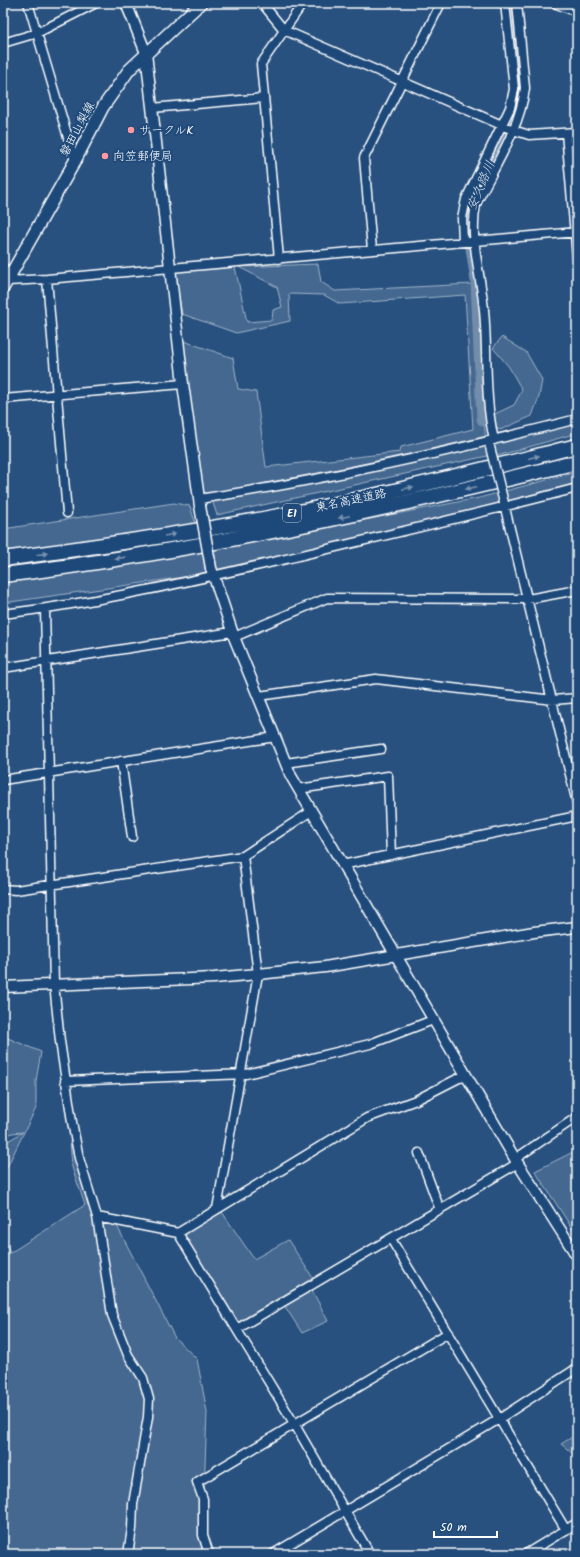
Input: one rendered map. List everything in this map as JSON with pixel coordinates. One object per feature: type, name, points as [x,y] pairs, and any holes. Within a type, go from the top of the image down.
[{"type":"highway","name":"東名高速道路","points":[[3,559],[142,540],[275,516],[407,488],[577,446]]},
{"type":"highway","name":"東名高速道路","points":[[3,575],[145,554],[277,531],[410,503],[577,462]]},
{"type":"main road","name":"磐田山梨線","points":[[5,285],[75,161],[103,107],[129,70],[201,3]]},
{"type":"street","points":[[28,3],[75,161]]},
{"type":"street","points":[[3,43],[37,33],[96,3]]},
{"type":"street","points":[[126,3],[146,53],[183,384],[200,502],[212,572],[233,635],[286,763],[310,812],[516,1161],[577,1256]]},
{"type":"street","points":[[262,3],[284,30],[513,130],[529,135],[577,132]]},
{"type":"street","points":[[278,259],[262,64],[303,3]]},
{"type":"street","points":[[372,250],[364,158],[441,3]]},
{"type":"street","points":[[463,241],[462,218],[466,199],[510,108],[514,89],[505,3]]},
{"type":"street","points":[[517,3],[525,88],[522,107],[513,130],[476,204],[474,214],[475,240],[486,328],[487,401],[491,443],[504,505],[577,803]]},
{"type":"street","points":[[554,3],[577,12]]},
{"type":"street","points":[[152,108],[264,98]]},
{"type":"street","points":[[566,133],[576,232],[577,258]]},
{"type":"street","points":[[3,267],[5,285],[47,279],[576,232]]},
{"type":"street","points":[[47,279],[67,513]]},
{"type":"street","points":[[3,399],[183,384]]},
{"type":"street","points":[[200,502],[305,482],[491,443],[577,419]]},
{"type":"street","points":[[3,614],[45,609],[577,488]]},
{"type":"street","points":[[3,668],[233,635],[327,598],[528,599],[577,590]]},
{"type":"street","points":[[45,609],[54,984],[65,1081],[79,1158],[97,1217],[112,1315],[128,1355],[143,1378],[149,1400],[148,1417],[133,1504],[132,1529],[128,1554]]},
{"type":"street","points":[[259,696],[376,679],[552,700],[577,698]]},
{"type":"street","points":[[3,780],[275,737]]},
{"type":"street","points":[[286,763],[381,749]]},
{"type":"street","points":[[122,761],[132,837]]},
{"type":"street","points":[[298,789],[388,776],[391,855]]},
{"type":"street","points":[[3,890],[16,890],[244,856],[310,812]]},
{"type":"street","points":[[342,865],[577,816]]},
{"type":"street","points":[[217,1209],[258,974],[244,856]]},
{"type":"street","points":[[3,987],[214,978],[258,974],[325,966],[534,932],[577,927]]},
{"type":"street","points":[[65,1081],[240,1074],[370,1044],[433,1020]]},
{"type":"street","points":[[97,1217],[178,1233],[367,1118],[416,1100],[459,1078],[467,1077]]},
{"type":"street","points":[[236,1329],[440,1210],[516,1161],[577,1117]]},
{"type":"street","points":[[419,1153],[440,1210]]},
{"type":"street","points":[[178,1233],[295,1425],[370,1554]]},
{"type":"street","points":[[391,1239],[566,1530]]},
{"type":"street","points":[[209,1554],[203,1535],[203,1499],[197,1482],[448,1333]]},
{"type":"street","points":[[273,1554],[499,1419],[577,1368]]},
{"type":"street","points":[[526,1554],[577,1523]]},
{"type":"shaded area","points":[[318,264],[321,282],[335,291],[472,284],[484,419],[514,405],[522,390],[509,367],[493,348],[502,337],[526,352],[542,380],[539,397],[532,416],[500,430],[484,420],[487,456],[217,515],[211,497],[198,494],[178,339],[233,358],[238,389],[256,392],[266,467],[400,452],[401,447],[473,429],[465,295],[340,304],[324,295],[289,294],[290,321],[236,333],[182,314],[175,272],[235,267],[247,322],[272,320],[273,310],[282,307],[277,287],[239,267]]},
{"type":"shaded area","points":[[577,422],[577,433],[497,456],[493,444]]},
{"type":"shaded area","points":[[577,472],[577,483],[291,557],[205,574],[3,603],[3,579],[229,546],[479,498]]},
{"type":"shaded area","points":[[174,503],[190,506],[196,525],[3,555],[3,529]]},
{"type":"shaded area","points":[[3,1036],[41,1052],[36,1081],[36,1108],[3,1175],[3,1144],[23,1132],[12,1133],[3,1138]]},
{"type":"shaded area","points":[[70,1141],[77,1147],[96,1214],[117,1226],[175,1338],[197,1359],[207,1412],[203,1518],[212,1554],[3,1554],[3,1238],[10,1253],[85,1205],[72,1167]]},
{"type":"shaded area","points":[[577,1150],[577,1236],[535,1171]]},
{"type":"shaded area","points":[[222,1212],[254,1259],[288,1240],[313,1278],[238,1322],[183,1233]]},
{"type":"shaded area","points":[[312,1290],[328,1321],[302,1333],[284,1305]]},
{"type":"shaded area","points":[[577,1434],[577,1457],[561,1444]]},
{"type":"waterway","name":"安久路川","points":[[484,419],[478,281],[468,215],[472,201],[519,100],[520,88],[512,3]]},
{"type":"place","name":"サークルK","points":[[131,130]]},
{"type":"place","name":"向笠郵便局","points":[[105,156]]}]
